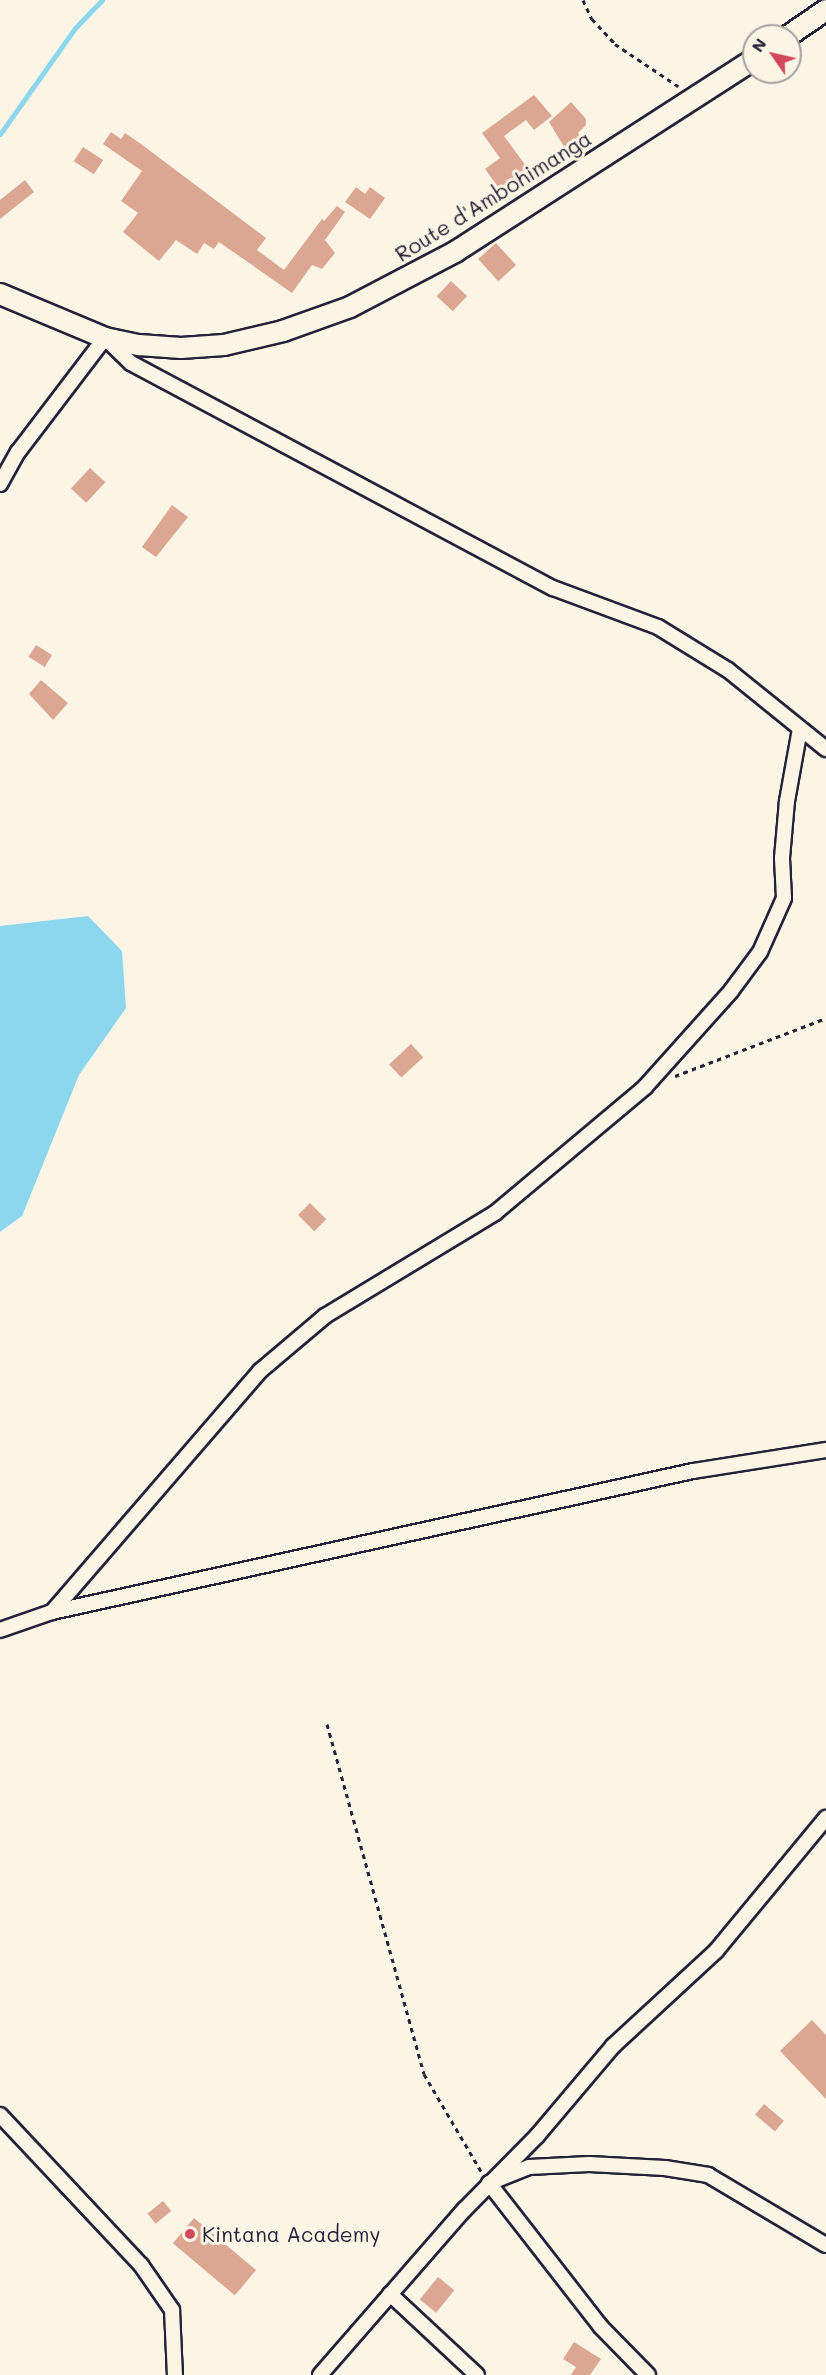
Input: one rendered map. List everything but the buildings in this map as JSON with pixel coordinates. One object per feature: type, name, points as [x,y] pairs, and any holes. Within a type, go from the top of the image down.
[{"type":"street","points":[[802,26],[826,10]]},
{"type":"street","name":"Route d'Ambohimanga","points":[[0,294],[105,338],[181,348],[224,345],[283,331],[350,307],[455,252],[742,67]]},
{"type":"street","points":[[0,484],[18,452],[105,338],[130,363],[553,588],[658,627],[728,670],[826,749]]},
{"type":"street","points":[[52,1612],[260,1371],[325,1316],[495,1213],[645,1087],[760,952],[784,898],[782,858],[787,801],[800,729]]},
{"type":"street","points":[[0,1630],[52,1612],[693,1471],[826,1450]]},
{"type":"street","points":[[320,2375],[489,2183],[537,2136],[613,2046],[716,1951],[826,1818]]},
{"type":"street","points":[[0,2115],[141,2265],[166,2301],[172,2310],[175,2375]]},
{"type":"street","points":[[489,2183],[529,2168],[589,2164],[665,2168],[708,2175],[826,2246]]},
{"type":"street","points":[[489,2183],[601,2327],[648,2375]]},
{"type":"street","points":[[390,2294],[477,2375]]},
{"type":"path","points":[[583,0],[592,19],[615,44],[638,56],[693,99]]},
{"type":"path","points":[[645,1087],[826,1018]]},
{"type":"path","points":[[327,1724],[424,2074],[489,2183]]},
{"type":"water","points":[[88,916],[122,951],[126,1008],[79,1075],[22,1216],[0,1232],[0,926]]},
{"type":"waterway","points":[[0,134],[75,28],[102,0]]},
{"type":"place","name":"Kintana Academy","points":[[190,2234]]}]
